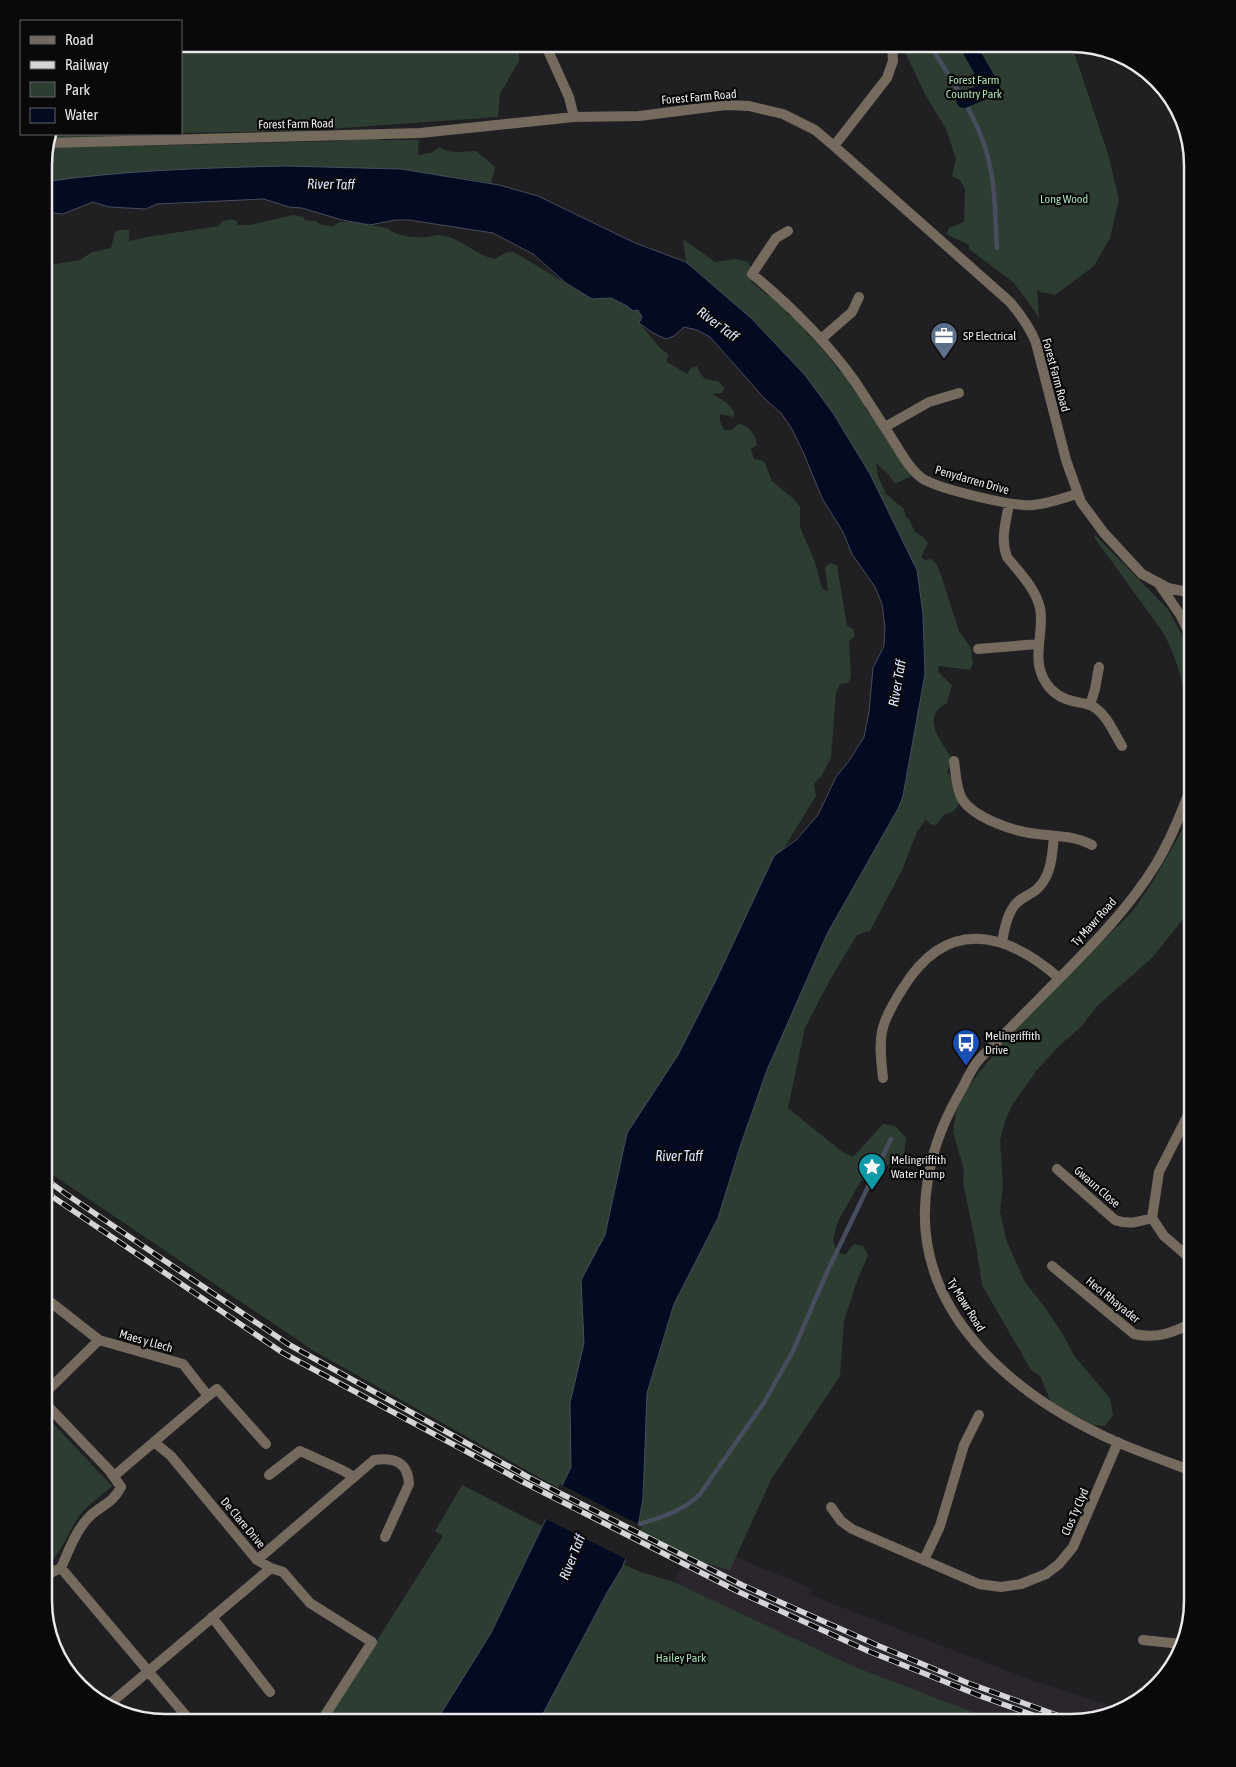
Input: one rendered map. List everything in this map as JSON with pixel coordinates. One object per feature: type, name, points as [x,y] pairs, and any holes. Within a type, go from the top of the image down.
[{"type":"street","points":[[549,53],[569,97],[574,117]]},
{"type":"street","points":[[834,146],[887,78],[893,60],[893,53]]},
{"type":"street","name":"Forest Farm Road","points":[[55,142],[420,133],[574,117],[639,116],[709,106],[749,106],[783,114],[815,130],[834,146],[1004,296],[1020,314],[1030,329],[1036,343],[1066,460],[1077,494],[1087,510],[1142,574],[1159,584],[1184,592]]},
{"type":"street","name":"Penydarren Drive","points":[[788,231],[776,238],[752,274],[780,297],[821,339],[856,384],[907,462],[924,479],[933,484],[1009,504],[1035,505],[1077,494]]},
{"type":"street","points":[[821,339],[852,312],[859,297]]},
{"type":"street","points":[[885,427],[929,402],[959,393]]},
{"type":"street","points":[[1009,504],[1003,537],[1004,550],[1038,600],[1041,616],[1038,644],[1039,664],[1045,683],[1058,696],[1072,702],[1090,705],[1100,712],[1122,746]]},
{"type":"street","points":[[1159,584],[1184,624]]},
{"type":"street","points":[[978,649],[1038,644]]},
{"type":"street","points":[[1090,705],[1099,667]]},
{"type":"street","points":[[954,761],[961,797],[971,808],[1002,825],[1021,831],[1072,837],[1092,846]]},
{"type":"street","name":"Ty Mawr Road","points":[[1184,806],[1179,820],[1156,864],[1121,913],[978,1061],[945,1119],[936,1142],[927,1181],[924,1215],[924,1232],[930,1262],[939,1286],[958,1319],[977,1345],[1001,1369],[1041,1400],[1086,1426],[1118,1442],[1184,1468]]},
{"type":"street","points":[[1002,942],[1012,908],[1018,901],[1036,889],[1047,874],[1050,867],[1054,836]]},
{"type":"street","points":[[883,1078],[880,1041],[886,1018],[895,1000],[919,965],[943,946],[972,938],[1002,942],[1027,954],[1059,978]]},
{"type":"street","points":[[1184,1123],[1160,1172],[1152,1218],[1164,1236],[1184,1253]]},
{"type":"street","name":"Gwaun Close","points":[[1057,1169],[1115,1220],[1133,1223],[1152,1218]]},
{"type":"street","name":"Heol Rhayader","points":[[1052,1266],[1134,1334],[1145,1336],[1172,1333],[1184,1327]]},
{"type":"street","name":"Maes y Llech","points":[[53,1305],[99,1340],[183,1364],[208,1396]]},
{"type":"street","points":[[53,1385],[99,1340]]},
{"type":"street","points":[[114,1476],[217,1389],[266,1444]]},
{"type":"street","points":[[53,1412],[114,1476],[121,1487],[116,1497],[90,1516],[80,1527],[61,1568],[53,1572]]},
{"type":"street","points":[[924,1560],[940,1526],[964,1445],[979,1415]]},
{"type":"street","name":"De Clare Drive","points":[[154,1442],[171,1456],[257,1560],[283,1572],[310,1603],[372,1642],[326,1714]]},
{"type":"street","name":"Clos Ty Clyd","points":[[831,1507],[846,1526],[979,1584],[1001,1587],[1021,1584],[1046,1574],[1059,1564],[1074,1546],[1118,1442]]},
{"type":"street","points":[[269,1475],[300,1451],[342,1470],[354,1478]]},
{"type":"street","points":[[257,1560],[374,1460],[386,1459],[397,1462],[405,1468],[409,1484],[385,1537]]},
{"type":"street","points":[[61,1568],[184,1714]]},
{"type":"street","points":[[113,1701],[271,1568]]},
{"type":"street","points":[[212,1618],[270,1692]]},
{"type":"street","points":[[1143,1640],[1176,1643]]},
{"type":"shaded area","points":[[690,1553],[733,1556],[813,1589],[810,1595],[1036,1682],[1113,1706],[1085,1714],[978,1714],[855,1667],[674,1582]]},
{"type":"green space","points":[[182,53],[519,53],[519,61],[500,94],[498,117],[301,131],[182,133]]},
{"type":"green space","name":"Long Wood","points":[[905,53],[1074,53],[1109,157],[1119,200],[1110,238],[1094,266],[1055,295],[1037,291],[1039,317],[1013,282],[969,249],[969,245],[946,234],[949,228],[964,222],[965,189],[960,180],[952,176],[956,159],[946,129],[926,96]]},
{"type":"green space","points":[[140,135],[130,146],[338,141],[368,137],[382,140],[419,140],[418,155],[431,153],[439,147],[453,152],[476,151],[495,167],[491,183],[440,175],[337,167],[285,166],[279,168],[159,171],[53,181],[53,151],[56,136]]},
{"type":"green space","points":[[293,215],[322,225],[333,226],[340,222],[353,222],[387,228],[406,236],[447,236],[480,254],[495,259],[507,252],[514,252],[592,299],[611,298],[633,311],[638,310],[642,317],[639,323],[661,349],[668,354],[667,362],[687,374],[691,368],[697,366],[704,378],[718,381],[724,388],[722,393],[712,394],[727,403],[734,411],[734,417],[720,414],[720,421],[724,430],[732,430],[738,424],[749,428],[757,445],[751,449],[754,459],[764,461],[772,481],[795,500],[800,507],[800,527],[815,562],[822,588],[828,592],[825,567],[830,563],[837,565],[847,626],[853,629],[855,636],[849,641],[851,677],[848,683],[840,684],[836,693],[831,758],[822,775],[814,784],[816,796],[784,848],[571,1467],[560,1489],[314,1351],[53,1175],[53,264],[80,260],[92,252],[111,248],[115,232],[120,230],[129,230],[129,241],[219,226],[221,222],[229,220],[237,221],[237,225],[250,225]]},
{"type":"green space","points":[[683,239],[715,262],[736,259],[748,262],[752,271],[751,281],[767,295],[777,298],[786,308],[787,314],[798,319],[806,332],[840,372],[846,373],[866,403],[865,408],[869,414],[879,414],[883,418],[898,444],[916,465],[914,475],[895,484],[888,474],[876,463],[878,476],[886,494],[904,509],[906,517],[915,532],[928,543],[921,557],[925,560],[931,559],[937,565],[959,631],[971,648],[973,663],[970,670],[939,666],[938,672],[952,685],[947,703],[939,709],[935,715],[934,722],[939,738],[953,760],[947,772],[955,782],[959,796],[956,808],[952,812],[945,814],[936,825],[930,824],[926,819],[917,832],[902,870],[870,931],[857,935],[831,978],[805,1028],[788,1108],[841,1151],[853,1157],[883,1124],[895,1126],[906,1138],[904,1155],[861,1181],[838,1221],[833,1240],[837,1252],[845,1255],[854,1244],[863,1246],[868,1255],[844,1321],[840,1376],[771,1480],[730,1570],[688,1558],[637,1533],[643,1499],[647,1393],[674,1304],[718,1218],[767,1070],[827,934],[911,604],[685,271],[686,262]]},
{"type":"green space","points":[[1095,535],[1167,608],[1184,640],[1184,692],[1174,656],[1162,631],[1094,537]]},
{"type":"green space","points":[[1184,827],[1184,918],[1152,958],[1097,1006],[1082,1026],[1059,1046],[1037,1070],[1013,1104],[1005,1121],[1000,1140],[1003,1185],[1000,1212],[1007,1242],[1025,1282],[1062,1333],[1075,1357],[1110,1398],[1113,1416],[1105,1426],[1093,1425],[1052,1404],[1040,1376],[1031,1370],[982,1285],[963,1183],[964,1170],[953,1132],[956,1112],[963,1095],[980,1071],[1023,1020],[1132,912],[1152,883]]},
{"type":"green space","points":[[53,1423],[112,1486],[91,1503],[80,1515],[53,1558]]},
{"type":"green space","points":[[462,1485],[542,1526],[452,1714],[331,1714],[443,1536],[435,1531]]},
{"type":"green space","name":"Hailey Park","points":[[623,1564],[641,1572],[674,1582],[855,1667],[978,1714],[543,1714]]},
{"type":"water","name":"River Taff","points":[[285,166],[401,169],[499,185],[538,196],[635,243],[686,262],[751,318],[805,375],[833,413],[870,474],[917,570],[923,614],[925,674],[903,796],[899,807],[827,934],[767,1070],[718,1218],[674,1304],[647,1393],[643,1499],[637,1532],[622,1568],[543,1714],[441,1714],[491,1633],[571,1467],[570,1403],[584,1343],[581,1280],[605,1235],[627,1133],[678,1055],[715,982],[774,856],[796,840],[818,815],[836,777],[864,737],[869,712],[873,668],[884,646],[885,628],[882,604],[875,587],[852,554],[843,532],[822,498],[792,429],[781,413],[765,399],[710,337],[697,330],[684,327],[674,336],[666,339],[653,333],[639,323],[642,317],[638,310],[633,311],[611,298],[592,299],[566,283],[533,254],[493,233],[409,220],[395,220],[370,225],[342,220],[302,208],[289,207],[264,199],[157,204],[146,209],[109,207],[93,202],[63,214],[53,213],[53,181],[134,172]]},
{"type":"pier","points":[[560,1484],[642,1526],[628,1560],[544,1518]]},
{"type":"waterway","points":[[935,53],[966,105],[987,154],[994,190],[997,248]]},
{"type":"waterway","points":[[964,100],[992,88],[972,53]]},
{"type":"waterway","points":[[640,1524],[680,1509],[694,1500],[765,1401],[793,1351],[828,1270],[891,1139]]},
{"type":"railway","points":[[53,1185],[288,1344],[528,1477],[742,1585],[968,1683],[1054,1714]]},
{"type":"railway","points":[[53,1197],[283,1353],[525,1483],[739,1592],[868,1651],[1030,1714]]},
{"type":"place","name":"SP Electrical","points":[[944,360]]},
{"type":"place","name":"Melingriffith Drive","points":[[966,1067]]},
{"type":"place","name":"Melingriffith Water Pump","points":[[872,1191]]},
{"type":"park label","name":"Forest Farm Country Park","points":[[974,87]]}]
